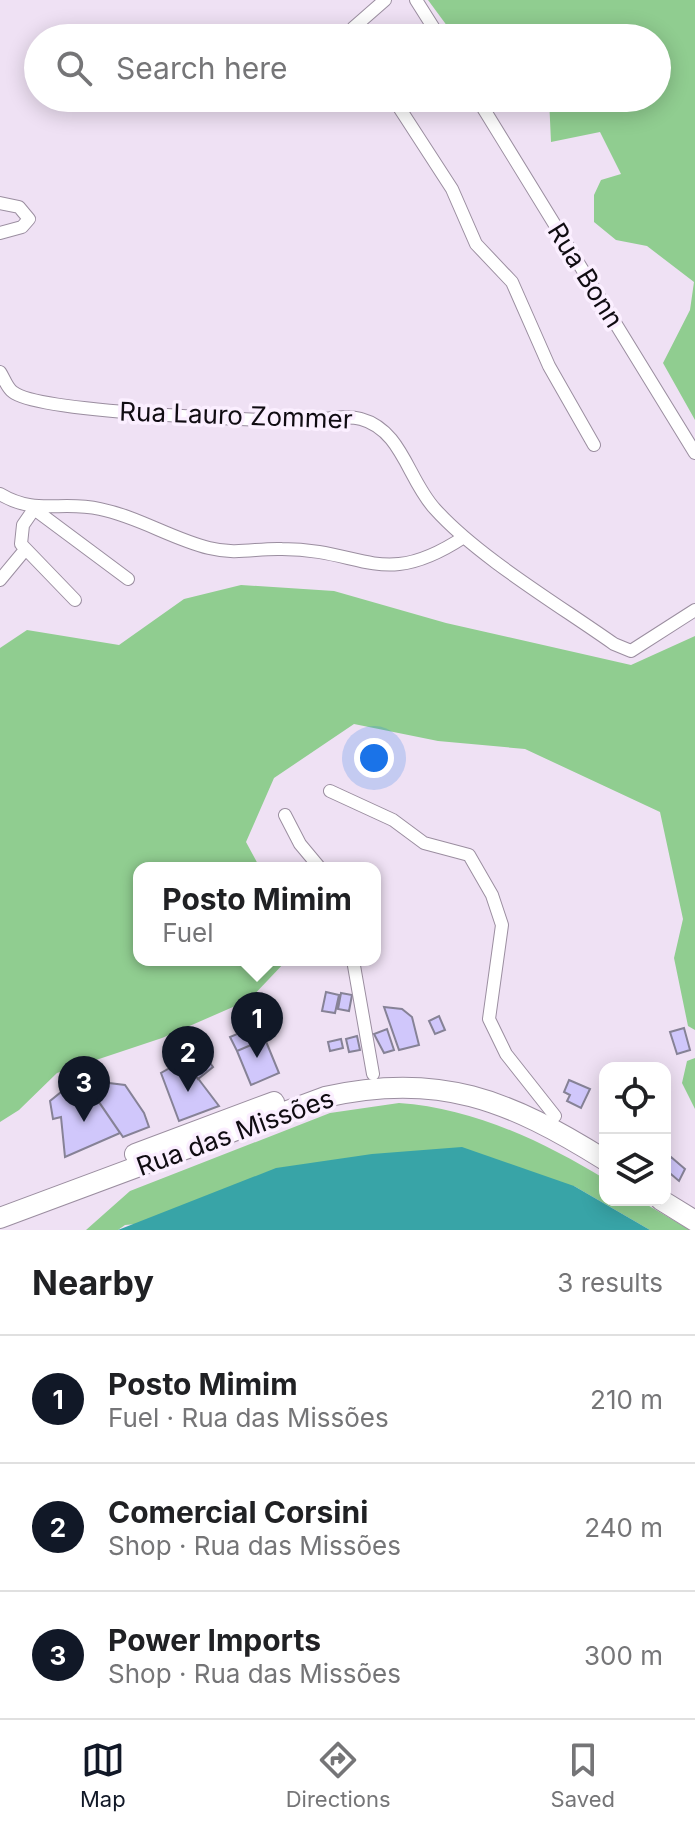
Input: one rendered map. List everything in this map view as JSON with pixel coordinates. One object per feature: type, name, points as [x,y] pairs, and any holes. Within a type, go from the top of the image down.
[{"type":"main road","name":"Rua das Missões","points":[[0,1205],[318,1085],[373,1074],[415,1072],[459,1078],[506,1093],[599,1142]]},
{"type":"main road","name":"Rua das Missões","points":[[0,1218],[325,1097],[376,1087],[430,1086],[483,1099],[549,1128],[599,1157]]},
{"type":"main road","points":[[671,1191],[695,1206]]},
{"type":"main road","points":[[671,1206],[695,1221]]},
{"type":"street","points":[[358,24],[385,0]]},
{"type":"street","points":[[416,0],[431,24]]},
{"type":"street","points":[[402,112],[452,189],[476,244],[512,282],[549,366],[594,445]]},
{"type":"street","name":"Rua Bonn","points":[[486,112],[695,453]]},
{"type":"street","points":[[0,203],[19,207],[29,219],[22,227],[0,233]]},
{"type":"street","name":"Rua Lauro Zommer","points":[[0,372],[12,392],[29,399],[67,406],[263,420],[357,418],[378,424],[394,438],[411,477],[434,509],[464,537],[614,644],[631,651],[695,610]]},
{"type":"street","points":[[0,494],[34,509],[128,579]]},
{"type":"street","points":[[75,600],[24,551],[19,539],[23,525],[34,509],[74,503],[132,515],[208,548],[248,554],[282,549],[389,566],[424,560],[464,537]]},
{"type":"street","points":[[0,580],[24,551]]},
{"type":"street","points":[[330,791],[393,820],[424,843],[456,849],[469,855],[492,895],[502,925],[489,1019],[506,1054],[555,1116]]},
{"type":"street","points":[[285,815],[300,844],[315,862]]},
{"type":"street","points":[[354,966],[373,1074]]},
{"type":"shaded area","points":[[428,0],[695,0],[695,420],[663,363],[690,310],[694,282],[647,246],[616,240],[594,222],[594,195],[601,180],[621,174],[600,132],[551,142],[550,112],[671,112],[671,24],[446,24]]},
{"type":"shaded area","points":[[241,585],[334,591],[446,623],[631,665],[695,636],[695,1030],[688,1026],[674,958],[683,919],[660,812],[525,749],[438,741],[354,724],[274,778],[246,842],[257,862],[133,862],[133,966],[281,966],[249,1000],[162,1038],[57,1073],[19,1110],[0,1122],[0,648],[27,630],[119,645],[184,599]]},
{"type":"shaded area","points":[[695,1058],[695,1109],[682,1083],[687,1061]]},
{"type":"shaded area","points":[[399,1103],[427,1106],[480,1119],[532,1140],[599,1176],[599,1200],[574,1186],[125,1225],[118,1230],[86,1230],[130,1191],[330,1113]]},
{"type":"shaded area","points":[[462,1147],[574,1186],[599,1200],[599,1206],[609,1206],[650,1230],[118,1230],[276,1168],[372,1154]]},
{"type":"shaded area","points":[[609,1206],[649,1206],[690,1230],[650,1230]]},
{"type":"building","points":[[326,992],[339,995],[335,1013],[322,1011]]},
{"type":"building","points":[[341,993],[352,995],[349,1011],[338,1009]]},
{"type":"building","points":[[384,1007],[402,1009],[412,1017],[419,1045],[399,1050]]},
{"type":"building","points":[[439,1016],[445,1030],[435,1034],[429,1021]]},
{"type":"building","points":[[263,1023],[270,1037],[237,1051],[230,1037]]},
{"type":"building","points":[[684,1028],[690,1050],[677,1054],[670,1032]]},
{"type":"building","points":[[387,1029],[394,1050],[384,1053],[374,1034]]},
{"type":"building","points":[[357,1036],[360,1050],[349,1052],[346,1039]]},
{"type":"building","points":[[265,1039],[279,1073],[251,1085],[237,1051]]},
{"type":"building","points":[[341,1039],[343,1048],[330,1051],[328,1042]]},
{"type":"building","points":[[203,1053],[213,1067],[198,1079],[187,1065]]},
{"type":"building","points":[[184,1060],[219,1106],[179,1121],[161,1073]]},
{"type":"building","points":[[81,1076],[120,1133],[65,1157],[61,1117],[53,1119],[50,1101]]},
{"type":"building","points":[[84,1080],[125,1085],[144,1113],[149,1127],[123,1137]]},
{"type":"building","points":[[569,1080],[590,1089],[581,1108],[567,1101],[570,1095],[564,1092]]},
{"type":"building","points":[[671,1157],[685,1169],[679,1181],[671,1174]]},
{"type":"place","name":"Posto Mimim","points":[[257,1058]]},
{"type":"place","name":"Comercial Corsini","points":[[188,1092]]},
{"type":"place","name":"Power Imports","points":[[84,1122]]}]
